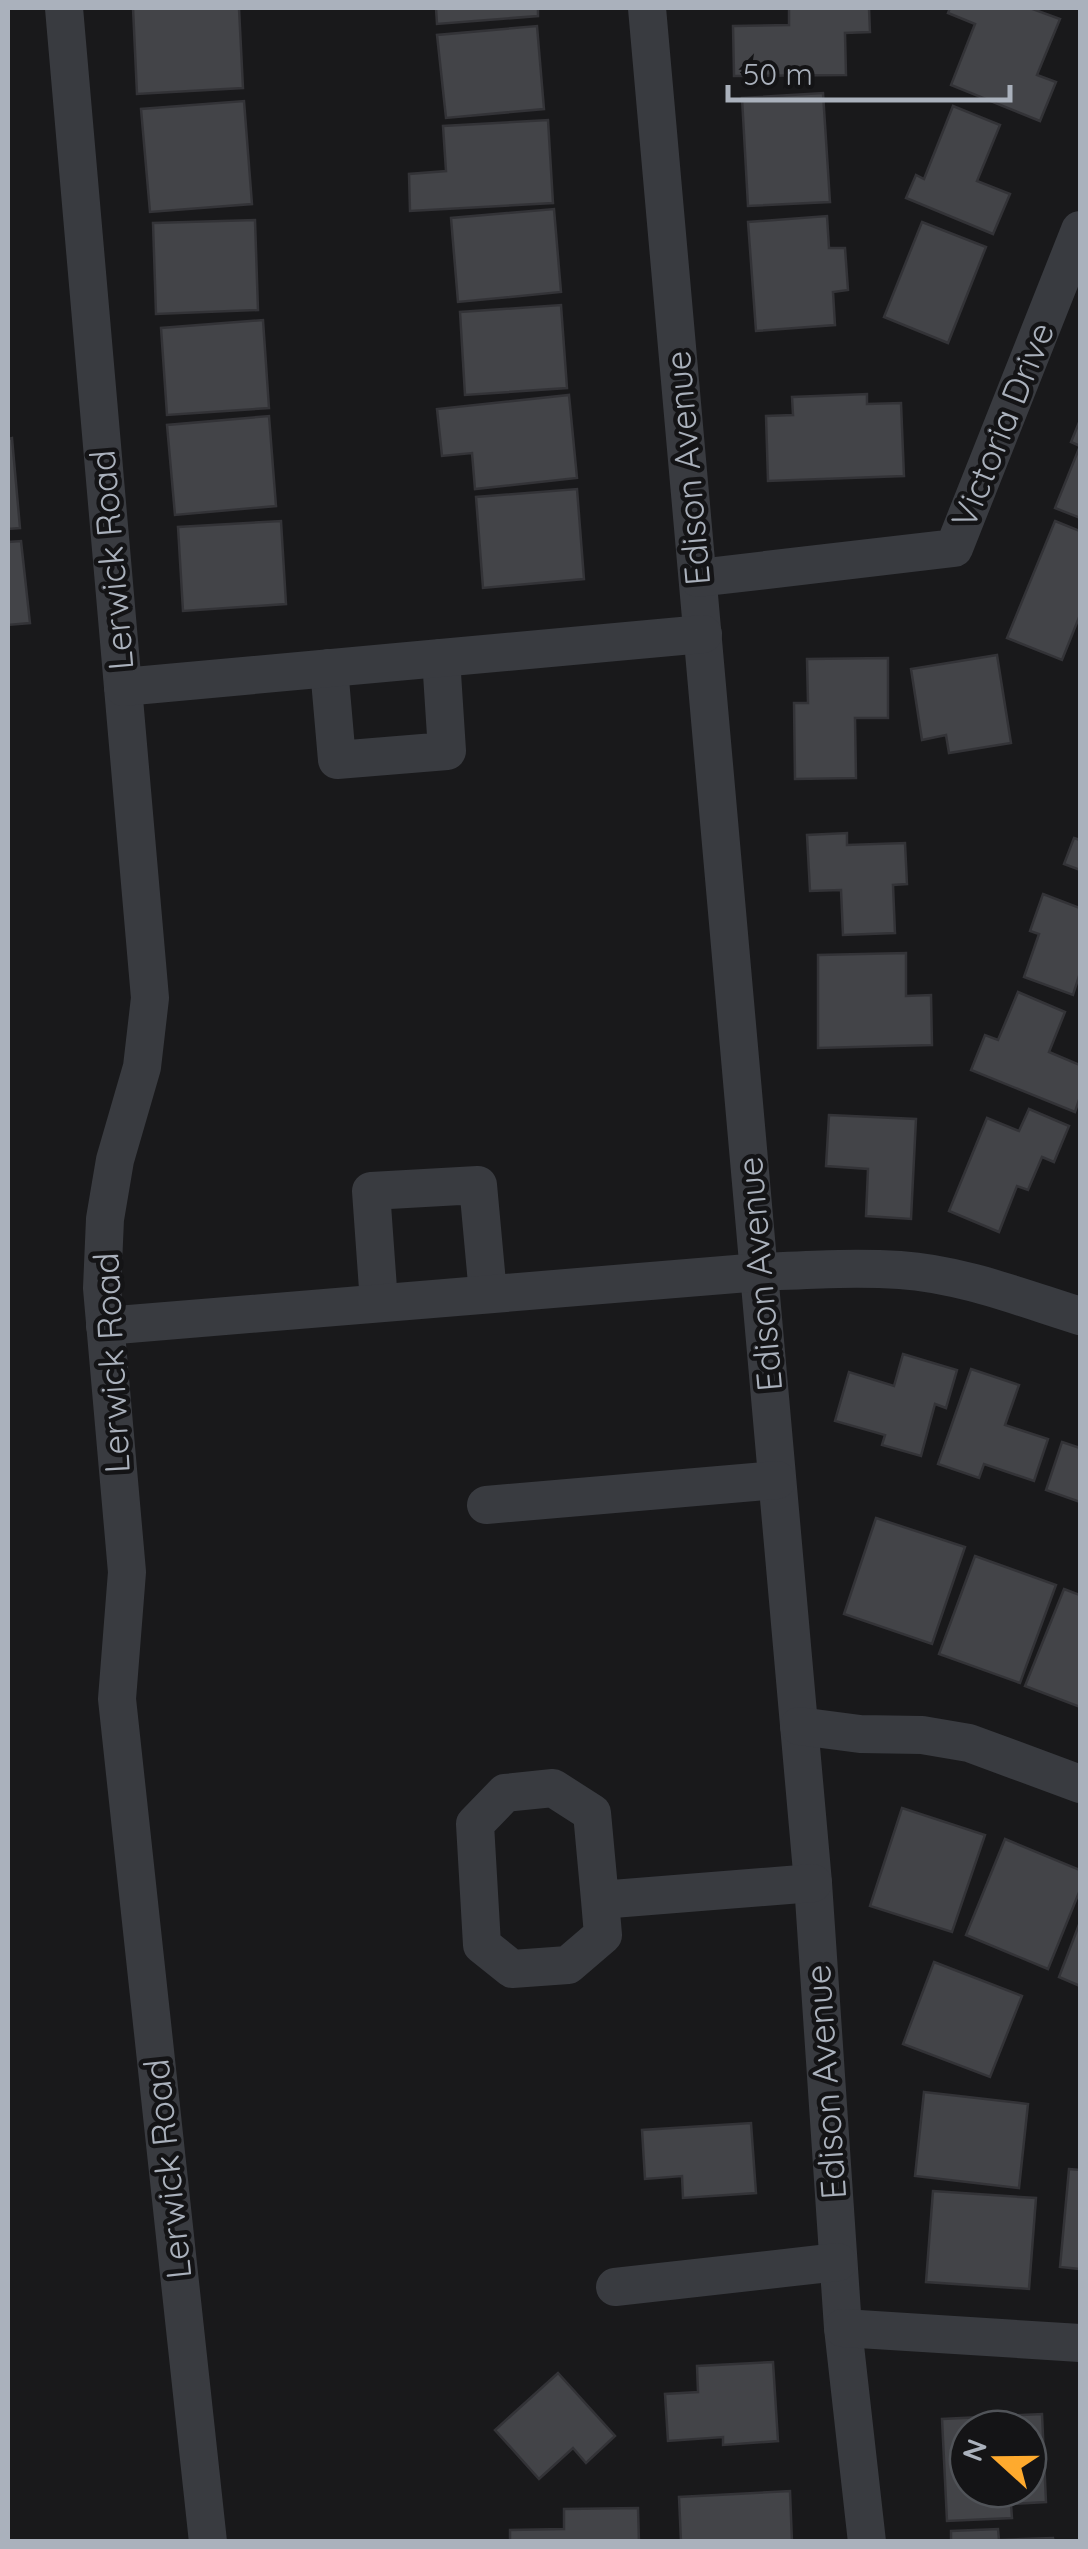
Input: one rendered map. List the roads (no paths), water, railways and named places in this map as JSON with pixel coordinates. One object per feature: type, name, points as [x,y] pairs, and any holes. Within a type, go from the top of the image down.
[{"type":"street","name":"Lerwick Road","points":[[64,8],[150,998],[142,1067],[116,1160],[105,1219],[102,1288],[127,1572],[117,1699],[208,2542]]},
{"type":"street","name":"Edison Avenue","points":[[648,8],[813,1884],[843,2328],[868,2542]]},
{"type":"street","name":"Victoria Drive","points":[[698,578],[954,548],[1080,230]]},
{"type":"street","points":[[123,687],[703,634]]},
{"type":"street","points":[[329,668],[338,760],[428,752],[447,750],[441,658]]},
{"type":"street","points":[[378,1303],[371,1191],[478,1184],[488,1294]]},
{"type":"street","points":[[106,1326],[760,1272],[902,1270],[954,1279],[1080,1316]]},
{"type":"street","points":[[486,1505],[778,1480]]},
{"type":"street","points":[[798,1726],[860,1734],[922,1735],[969,1744],[1080,1784]]},
{"type":"street","points":[[553,1788],[592,1813],[600,1900],[603,1935],[568,1965],[512,1969],[482,1945],[474,1824],[505,1793],[553,1788]]},
{"type":"street","points":[[600,1900],[813,1884]]},
{"type":"street","points":[[615,2286],[838,2262]]},
{"type":"street","points":[[843,2328],[1080,2343]]}]
